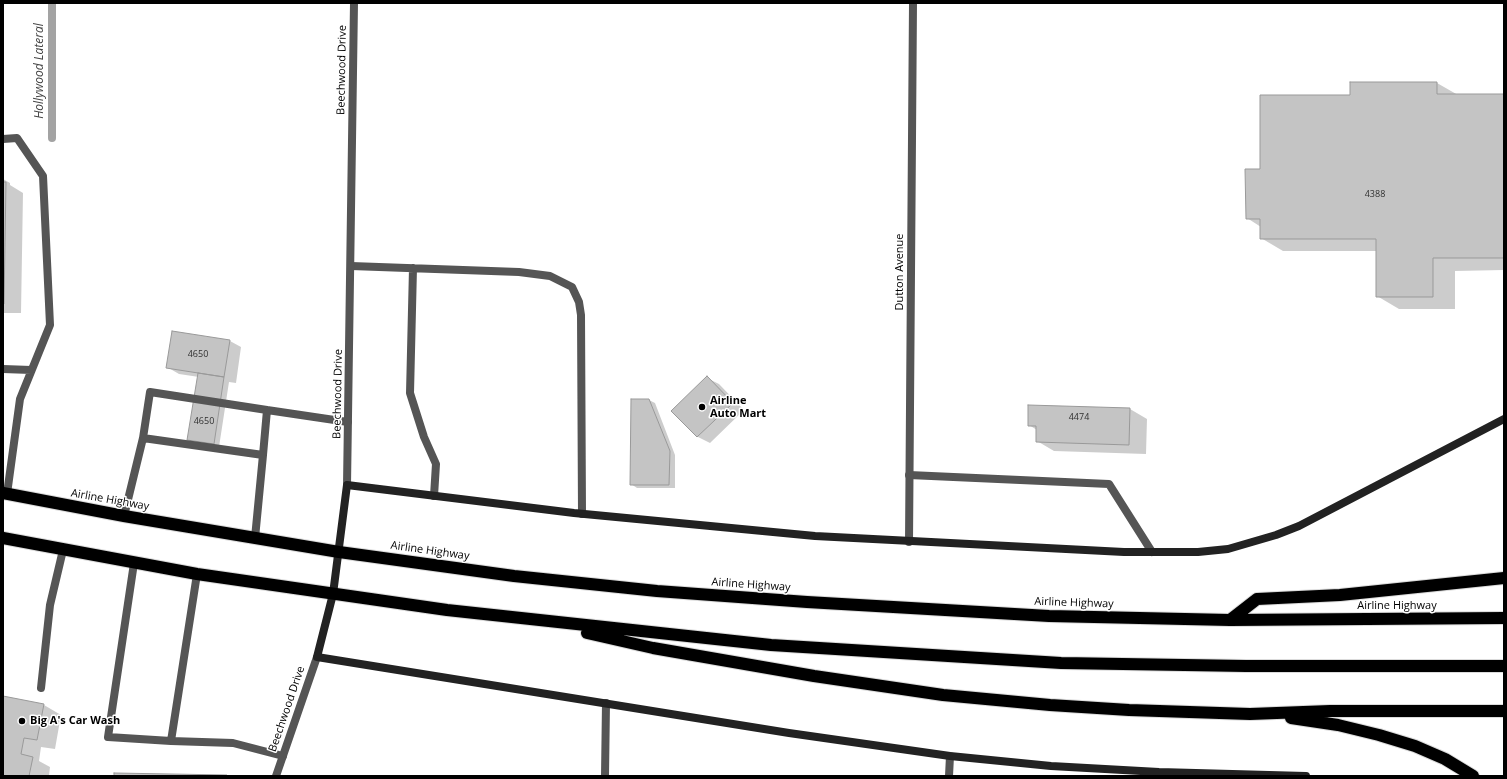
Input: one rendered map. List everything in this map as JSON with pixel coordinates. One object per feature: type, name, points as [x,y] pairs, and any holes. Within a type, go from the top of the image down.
[{"type":"highway","name":"Airline Highway","points":[[5,494],[124,516],[339,552],[514,576],[656,591],[822,603],[1049,616],[1230,620],[1504,618]]},
{"type":"highway","points":[[3,538],[197,574],[333,594],[539,621],[771,645],[1045,662],[1246,666],[1504,666]]},
{"type":"highway","points":[[1230,620],[1257,599],[1340,595],[1504,578]]},
{"type":"highway","points":[[539,621],[653,648],[746,665],[912,691],[1050,705],[1129,710],[1250,714],[1338,711],[1504,711]]},
{"type":"highway","points":[[1250,714],[1316,722],[1379,734],[1415,746],[1445,759],[1473,776]]},
{"type":"street","name":"Beechwood Drive","points":[[276,776],[317,657],[333,594],[347,485],[354,3]]},
{"type":"street","name":"Dutton Avenue","points":[[909,542],[913,3]]},
{"type":"street","points":[[3,139],[17,138],[43,176],[50,325],[20,399],[5,494]]},
{"type":"street","points":[[350,266],[519,272],[550,276],[572,287],[579,302],[580,315],[582,514]]},
{"type":"street","points":[[413,268],[410,393],[424,437],[436,464],[434,496]]},
{"type":"street","points":[[3,369],[31,370]]},
{"type":"street","points":[[124,516],[143,438],[150,392],[348,422]]},
{"type":"street","points":[[255,538],[267,410]]},
{"type":"street","points":[[347,485],[684,525],[909,542],[1152,552],[1198,552],[1228,549],[1276,535],[1324,514],[1504,419]]},
{"type":"street","points":[[143,438],[263,455]]},
{"type":"street","points":[[909,475],[1109,484],[1152,552]]},
{"type":"street","points":[[41,688],[50,605],[63,550]]},
{"type":"street","points":[[134,563],[108,737],[233,743],[283,756]]},
{"type":"street","points":[[171,741],[197,574]]},
{"type":"street","points":[[317,657],[805,736],[950,756],[1051,766],[1160,772],[1306,776]]},
{"type":"street","points":[[605,776],[606,703]]},
{"type":"street","points":[[949,776],[950,756]]},
{"type":"building","points":[[1350,82],[1437,82],[1437,94],[1504,94],[1504,258],[1433,258],[1433,297],[1376,297],[1376,239],[1260,239],[1260,219],[1246,219],[1245,169],[1260,169],[1260,95],[1350,95]]},
{"type":"building","points":[[3,182],[6,182],[4,304],[3,304]]},
{"type":"building","points":[[172,331],[230,340],[224,377],[166,368]]},
{"type":"building","points":[[198,373],[224,377],[214,444],[187,440]]},
{"type":"building","name":"Airline Auto Mart","points":[[707,376],[733,403],[697,437],[671,411]]},
{"type":"building","points":[[631,399],[649,399],[670,451],[669,485],[630,485]]},
{"type":"building","points":[[1028,405],[1130,408],[1129,445],[1036,442],[1036,426],[1028,426]]},
{"type":"building","name":"Big A's Car Wash","points":[[3,696],[44,704],[37,740],[24,738],[21,754],[33,757],[29,776],[3,776]]},
{"type":"building","points":[[114,773],[227,775],[227,776],[114,776]]},
{"type":"waterway","name":"Hollywood Lateral","points":[[52,3],[52,138]]},
{"type":"place","name":"Airline Auto Mart","points":[[702,407]]},
{"type":"place","name":"Big A's Car Wash","points":[[22,721]]}]
